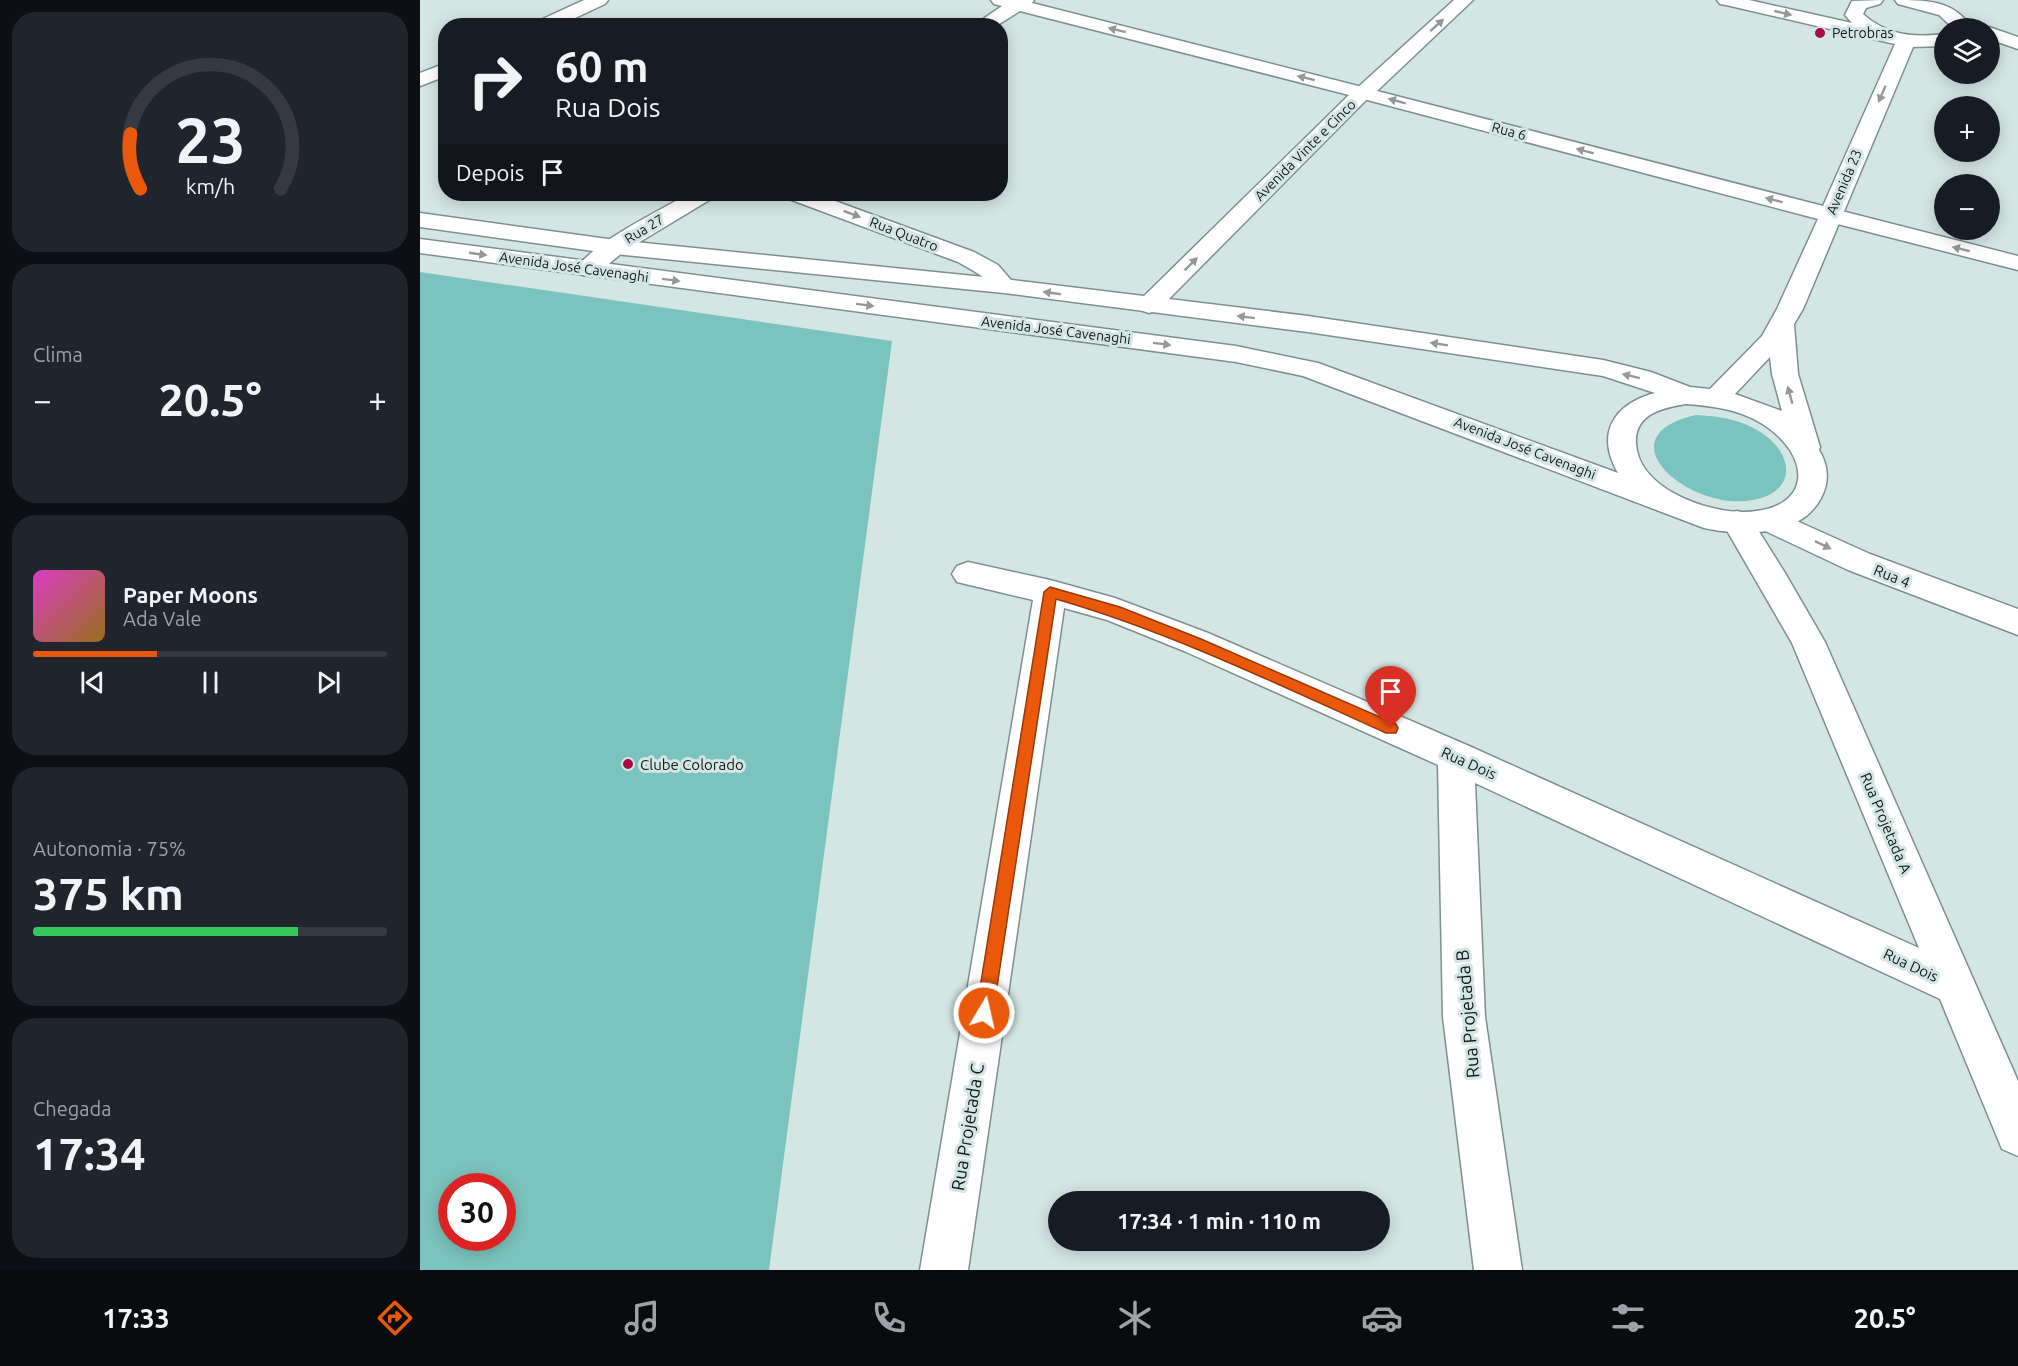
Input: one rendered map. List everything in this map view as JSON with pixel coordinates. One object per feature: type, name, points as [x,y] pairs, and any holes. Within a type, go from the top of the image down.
[{"type":"street","points":[[560,18],[599,0]]},
{"type":"street","name":"Avenida Vinte e Cinco","points":[[1149,305],[1363,93],[1464,0]]},
{"type":"street","points":[[1726,0],[1746,2],[1897,39],[1934,43]]},
{"type":"street","points":[[1904,0],[1931,3],[1951,18]]},
{"type":"street","points":[[993,18],[1014,2]]},
{"type":"street","name":"Rua 6","points":[[1014,2],[2018,263]]},
{"type":"street","points":[[1835,2],[1866,3]]},
{"type":"street","points":[[1866,3],[1854,15],[1865,27],[1897,39]]},
{"type":"street","name":"Avenida 23","points":[[1716,397],[1772,340],[1790,309],[1830,215],[1897,39]]},
{"type":"street","points":[[2000,42],[2015,54]]},
{"type":"street","points":[[420,59],[438,66]]},
{"type":"street","points":[[420,80],[438,72]]},
{"type":"street","name":"Rua 27","points":[[588,269],[615,247],[691,201]]},
{"type":"street","name":"Rua Quatro","points":[[816,201],[966,257],[989,270],[1004,286]]},
{"type":"street","name":"Avenida José Cavenaghi","points":[[420,220],[615,247],[1004,286],[1308,324],[1603,368],[1642,378],[1686,395]]},
{"type":"street","name":"Avenida José Cavenaghi","points":[[420,246],[1236,354],[1298,367],[1392,398],[1670,504]]},
{"type":"street","points":[[1781,324],[1785,374],[1815,473],[1811,493],[1796,510],[1753,521],[1703,517],[1670,504],[1644,486],[1627,465],[1620,444],[1624,425],[1637,410],[1659,400],[1686,395],[1716,397],[1745,405],[1771,417],[1793,433],[1808,451]]},
{"type":"street","name":"Rua 4","points":[[1753,521],[2018,622]]},
{"type":"street","name":"Rua Projetada A","points":[[1753,521],[1774,581],[1808,642],[2018,1133]]},
{"type":"street","name":"Rua Dois","points":[[968,574],[1050,592],[1115,610],[1196,642],[1456,757],[1957,986]]},
{"type":"street","name":"Rua Projetada C","points":[[944,1270],[1050,592]]},
{"type":"street","name":"Rua Projetada B","points":[[1456,757],[1464,1017],[1498,1270]]},
{"type":"shaded area","name":"Clube Colorado","points":[[420,272],[892,341],[769,1270],[420,1270]]},
{"type":"shaded area","points":[[1696,415],[1720,417],[1743,423],[1770,439],[1785,461],[1786,472],[1783,482],[1775,491],[1746,501],[1723,500],[1699,493],[1679,482],[1663,468],[1655,453],[1656,438],[1669,425]]},
{"type":"place","name":"Petrobras","points":[[1820,33]]},
{"type":"place","name":"Clube Colorado","points":[[628,764]]},
{"type":"route","points":[[984,1013],[1050,592],[1115,610],[1196,642],[1391,728]]}]
